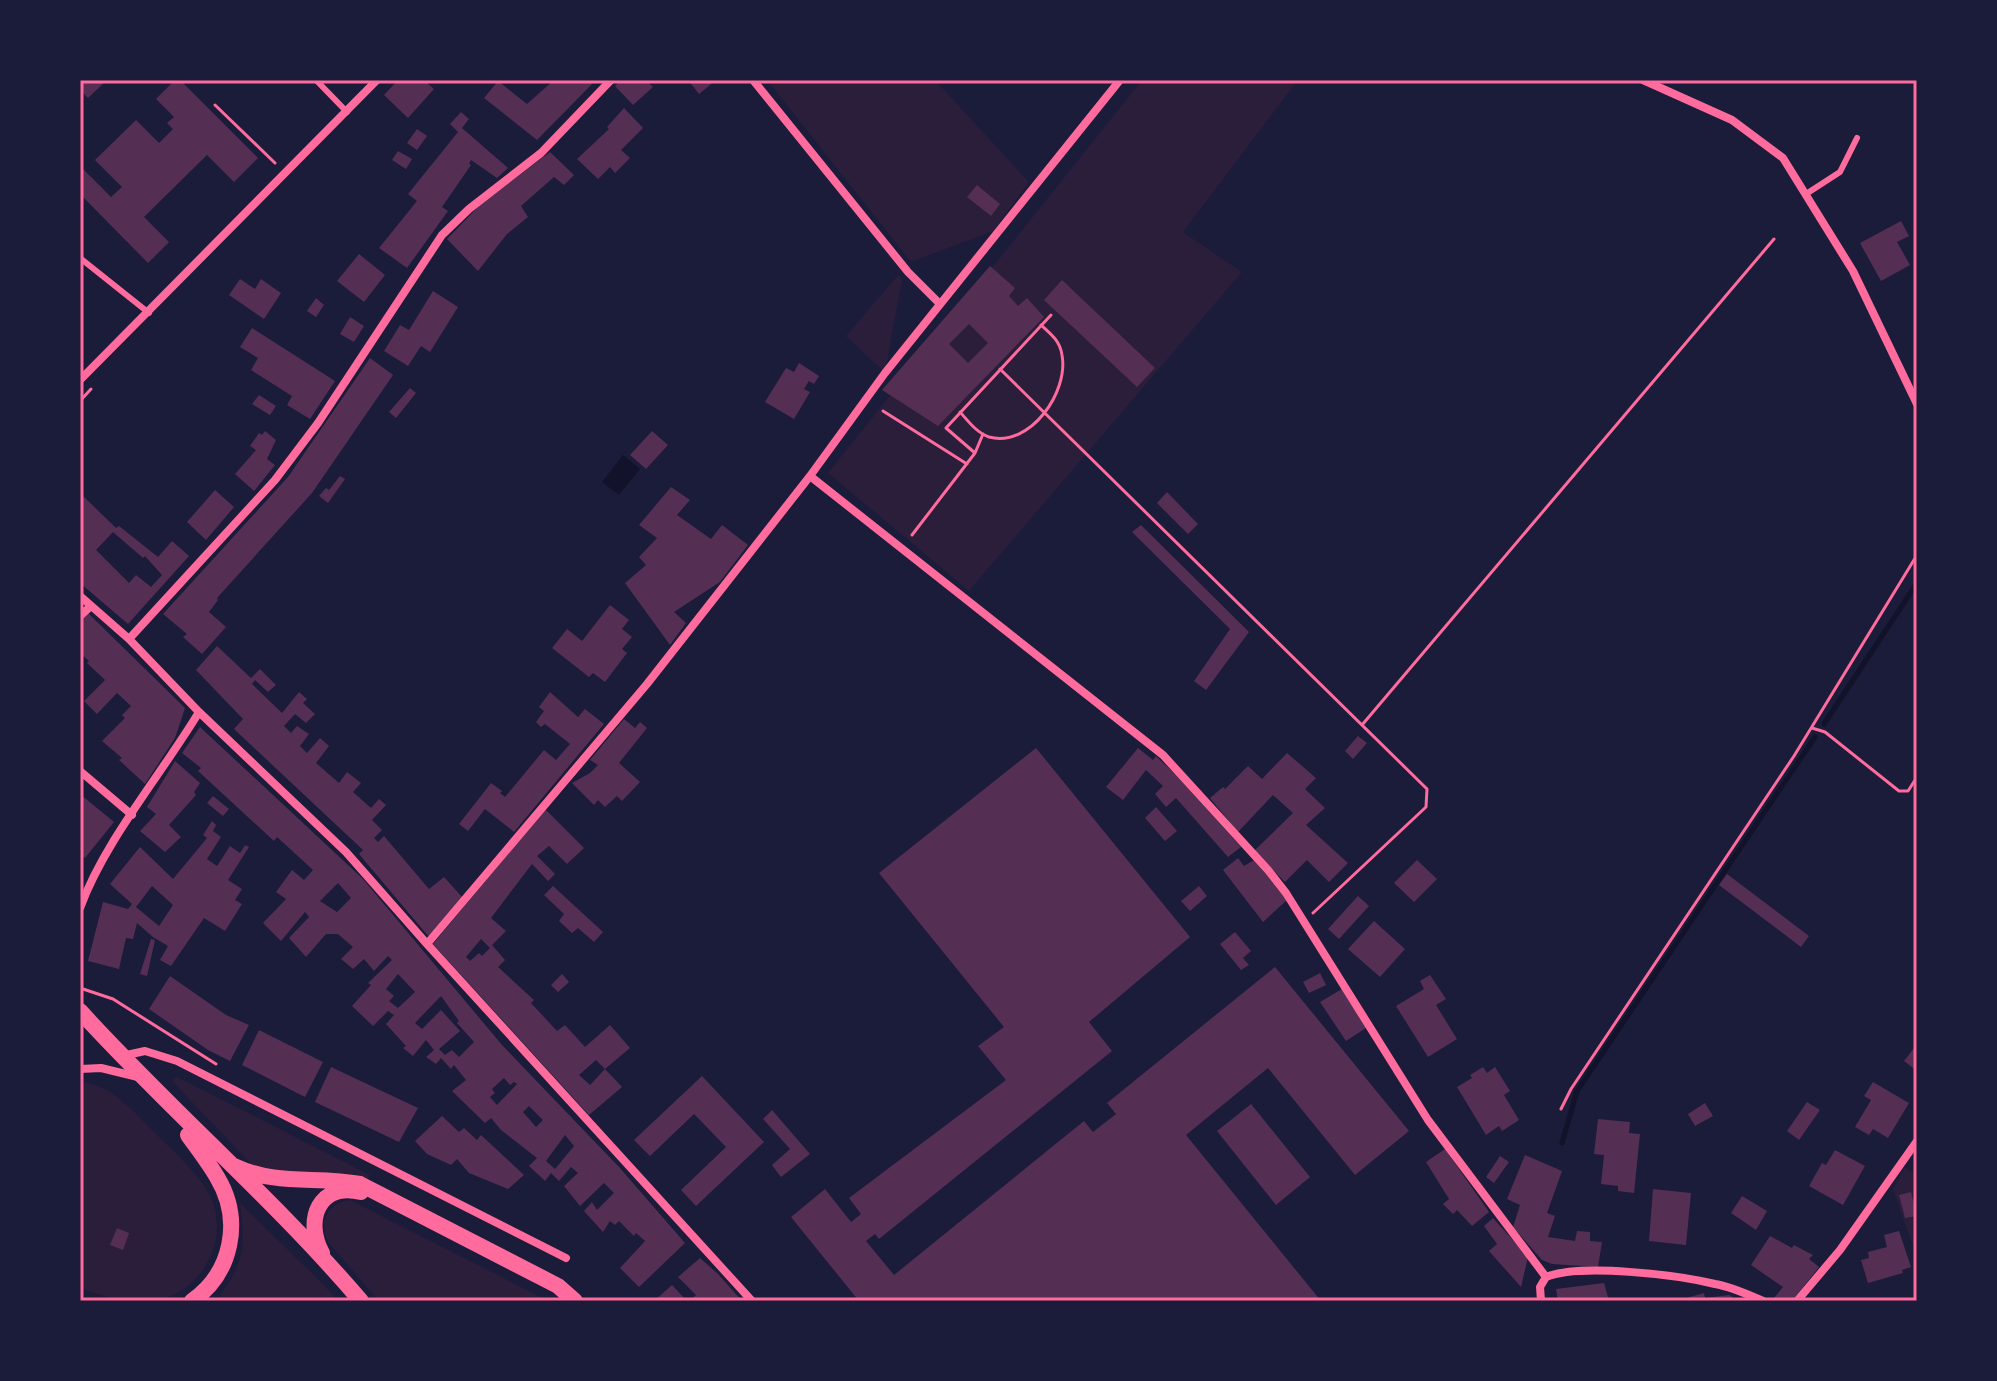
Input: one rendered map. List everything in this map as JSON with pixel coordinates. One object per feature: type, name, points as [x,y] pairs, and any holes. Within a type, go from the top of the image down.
[{"type":"main road","points":[[80,1011],[361,1301]]},
{"type":"main road","points":[[162,1098],[218,1178],[230,1217],[228,1255],[217,1277],[192,1301]]},
{"type":"main road","points":[[225,1161],[277,1180],[360,1184],[558,1286],[575,1301]]},
{"type":"main road","points":[[337,1275],[313,1234],[314,1217],[320,1205],[331,1195],[343,1191],[389,1200]]},
{"type":"street","points":[[80,380],[377,80]]},
{"type":"street","points":[[129,639],[275,480],[318,423],[442,235],[469,209],[541,153],[611,80]]},
{"type":"street","points":[[753,80],[908,272],[940,304]]},
{"type":"street","points":[[427,944],[647,684],[810,476],[885,373],[1120,80]]},
{"type":"street","points":[[1643,80],[1732,120],[1783,158],[1853,271],[1917,404]]},
{"type":"street","points":[[810,476],[1163,755],[1268,870],[1304,921],[1428,1120],[1546,1277]]},
{"type":"street","points":[[80,596],[129,639],[199,712],[346,852],[752,1301]]},
{"type":"street","points":[[80,616],[91,606]]},
{"type":"street","points":[[80,908],[98,868],[199,712]]},
{"type":"street","points":[[80,771],[132,815]]},
{"type":"street","points":[[121,1056],[145,1051],[177,1061],[566,1258]]},
{"type":"street","points":[[80,1069],[101,1068],[141,1077]]},
{"type":"street","points":[[1797,1301],[1840,1250],[1917,1141]]},
{"type":"street","points":[[1541,1301],[1540,1287],[1546,1277],[1570,1272],[1642,1275],[1714,1283],[1763,1301]]},
{"type":"lane","points":[[316,80],[347,112]]},
{"type":"lane","points":[[1806,194],[1840,172],[1857,138]]},
{"type":"lane","points":[[80,258],[149,313]]},
{"type":"path","points":[[215,105],[285,174]]},
{"type":"path","points":[[1362,725],[1774,239]]},
{"type":"path","points":[[975,453],[946,428],[1051,315]]},
{"type":"path","points":[[960,412],[983,434],[1005,438],[1025,432],[1044,412],[1061,384],[1063,364],[1057,340],[1041,325]]},
{"type":"path","points":[[1000,369],[1427,789],[1426,807],[1304,921]]},
{"type":"path","points":[[883,411],[967,464]]},
{"type":"path","points":[[912,535],[975,453],[983,434]]},
{"type":"path","points":[[1561,1109],[1571,1089],[1812,728],[1917,555]]},
{"type":"path","points":[[1812,728],[1825,732],[1899,791],[1908,791],[1917,777]]},
{"type":"shaded area","points":[[767,80],[935,80],[1029,182],[993,231],[911,262]]},
{"type":"shaded area","points":[[1142,80],[1298,80],[1183,232],[1242,272],[969,591],[828,473]]},
{"type":"shaded area","points":[[898,275],[902,279],[885,373],[846,336]]},
{"type":"shaded area","points":[[623,455],[640,469],[619,495],[602,482]]},
{"type":"shaded area","points":[[177,1077],[370,1175],[367,1179],[275,1174],[251,1164],[173,1082]]},
{"type":"shaded area","points":[[82,1082],[102,1088],[128,1106],[190,1168],[209,1194],[215,1210],[215,1243],[201,1273],[175,1294],[138,1302],[80,1288]]},
{"type":"shaded area","points":[[1905,1167],[1917,1175],[1917,1257],[1893,1189]]},
{"type":"shaded area","points":[[350,1200],[547,1301],[379,1301],[328,1242],[325,1234],[327,1214],[336,1205]]},
{"type":"shaded area","points":[[240,1203],[338,1301],[215,1301],[232,1277],[241,1255],[243,1232]]},
{"type":"building","points":[[80,80],[107,80],[88,98],[80,90]]},
{"type":"building","points":[[175,80],[180,80],[258,158],[234,182],[207,155],[144,217],[169,242],[148,263],[80,194],[80,166],[111,197],[122,187],[95,160],[136,120],[159,143],[173,129],[167,123],[174,117],[156,99]]},
{"type":"building","points":[[398,80],[424,80],[434,89],[408,118],[384,95]]},
{"type":"building","points":[[554,80],[596,80],[537,140],[484,98],[498,81],[527,104]]},
{"type":"building","points":[[621,80],[646,80],[653,87],[633,105],[615,86]]},
{"type":"building","points":[[688,80],[716,80],[699,94]]},
{"type":"building","points":[[624,108],[643,128],[621,150],[630,158],[615,173],[610,167],[598,179],[577,159],[609,129],[607,127]]},
{"type":"building","points":[[461,112],[469,119],[462,128],[508,168],[497,178],[471,160],[471,165],[442,207],[448,211],[407,268],[379,248],[417,201],[408,194],[458,132],[450,124]]},
{"type":"building","points":[[417,129],[427,136],[417,150],[407,143]]},
{"type":"building","points":[[398,151],[412,159],[406,169],[392,160]]},
{"type":"building","points":[[550,152],[574,175],[564,185],[554,177],[521,206],[528,217],[507,234],[478,271],[447,239],[480,205]]},
{"type":"building","points":[[977,185],[1000,204],[991,216],[967,197]]},
{"type":"building","points":[[1901,221],[1909,236],[1897,242],[1910,265],[1881,281],[1860,243]]},
{"type":"building","points":[[359,254],[385,275],[364,302],[337,281]]},
{"type":"building","points":[[990,266],[1015,288],[1009,296],[1018,306],[1027,298],[1044,317],[938,426],[882,390]],"holes":[[[969,324],[988,343],[968,363],[949,344]]]},
{"type":"building","points":[[240,279],[255,289],[261,279],[281,293],[264,319],[229,295]]},
{"type":"building","points":[[1062,280],[1155,368],[1137,387],[1044,300]]},
{"type":"building","points":[[433,291],[458,307],[430,352],[421,346],[408,366],[384,351],[400,325],[409,330]]},
{"type":"building","points":[[316,298],[324,305],[316,317],[307,311]]},
{"type":"building","points":[[350,317],[364,326],[354,342],[340,334]]},
{"type":"building","points":[[252,328],[335,381],[310,419],[287,405],[292,396],[251,370],[258,358],[240,347]]},
{"type":"building","points":[[370,358],[393,375],[312,493],[217,598],[209,612],[226,627],[202,654],[183,637],[187,634],[163,614],[288,477]]},
{"type":"building","points":[[799,363],[819,376],[814,384],[809,381],[804,389],[810,392],[794,419],[765,402],[786,368],[794,372]]},
{"type":"building","points":[[410,388],[416,393],[396,418],[389,412]]},
{"type":"building","points":[[259,395],[276,406],[270,415],[252,404]]},
{"type":"building","points":[[265,431],[276,440],[267,459],[275,465],[254,491],[235,474],[256,450],[250,446],[259,433],[262,435]]},
{"type":"building","points":[[652,431],[668,445],[646,469],[630,455]]},
{"type":"building","points":[[340,476],[345,479],[328,503],[319,496],[326,488],[329,490]]},
{"type":"building","points":[[671,487],[690,500],[677,515],[711,539],[722,525],[748,545],[720,582],[674,612],[686,623],[670,645],[625,583],[646,565],[639,557],[657,538],[639,525]]},
{"type":"building","points":[[215,490],[234,507],[206,540],[187,522]]},
{"type":"building","points":[[1167,492],[1198,524],[1188,534],[1157,503]]},
{"type":"building","points":[[82,495],[116,528],[119,526],[158,557],[172,541],[189,556],[128,624],[80,583]],"holes":[[[113,532],[143,558],[145,556],[162,575],[151,587],[136,575],[129,583],[96,550]]]},
{"type":"building","points":[[1141,525],[1249,632],[1206,690],[1194,681],[1230,629],[1132,532]]},
{"type":"building","points":[[610,605],[629,620],[622,629],[632,637],[622,649],[627,653],[605,682],[593,673],[589,677],[552,648],[567,629],[582,641]]},
{"type":"building","points":[[88,613],[185,708],[175,738],[145,784],[102,741],[125,718],[122,715],[131,706],[117,693],[97,714],[84,701],[105,680],[80,653],[80,621]]},
{"type":"building","points":[[217,646],[251,678],[260,669],[276,685],[268,692],[255,680],[252,684],[282,713],[299,692],[307,699],[303,703],[315,714],[306,723],[295,714],[284,726],[291,733],[297,726],[309,734],[300,746],[307,753],[320,738],[329,746],[316,763],[339,783],[347,772],[361,783],[353,792],[371,808],[379,799],[386,805],[372,820],[382,830],[374,838],[378,842],[384,836],[429,889],[444,877],[463,898],[429,937],[359,854],[363,850],[234,729],[243,719],[196,670]]},
{"type":"building","points":[[550,692],[578,717],[585,709],[604,724],[514,832],[485,809],[468,831],[459,824],[491,783],[505,797],[544,750],[556,760],[570,744],[545,724],[541,727],[536,722],[544,711],[539,707]]},
{"type":"building","points":[[624,719],[635,728],[640,722],[647,728],[619,763],[640,782],[622,801],[617,796],[605,807],[598,800],[594,805],[572,783],[598,765],[590,760]]},
{"type":"building","points":[[200,727],[363,879],[502,1045],[619,1167],[685,1243],[639,1287],[620,1268],[645,1241],[636,1233],[634,1236],[619,1221],[615,1225],[610,1221],[603,1232],[584,1211],[592,1202],[597,1210],[614,1193],[604,1183],[580,1206],[564,1186],[578,1173],[571,1167],[559,1181],[551,1173],[545,1181],[529,1166],[537,1158],[501,1130],[491,1118],[485,1123],[452,1091],[466,1080],[454,1065],[451,1069],[441,1058],[436,1064],[426,1057],[434,1050],[426,1040],[413,1056],[403,1048],[406,1046],[386,1024],[394,1015],[388,1011],[373,1026],[352,1006],[371,985],[368,983],[392,960],[388,956],[374,971],[364,959],[353,969],[341,959],[353,947],[338,934],[326,934],[306,957],[289,938],[309,917],[305,912],[281,941],[263,923],[286,899],[276,892],[292,870],[304,880],[313,870],[277,837],[274,841],[182,753]],"holes":[[[338,883],[351,898],[337,912],[320,901]],[[398,974],[415,992],[398,1008],[389,1001],[394,996],[386,989]],[[441,996],[459,1021],[457,1023],[474,1042],[459,1057],[452,1050],[445,1055],[439,1049],[460,1031],[441,1010],[422,1029],[415,1023]],[[504,1078],[510,1085],[514,1082],[517,1084],[497,1105],[490,1097],[495,1093],[492,1089]],[[529,1106],[543,1120],[536,1127],[523,1112]],[[565,1135],[574,1146],[555,1169],[546,1161]]]},
{"type":"building","points":[[1358,736],[1367,743],[1353,759],[1345,751]]},
{"type":"building","points":[[1036,748],[1190,937],[1089,1022],[1112,1051],[879,1239],[875,1234],[866,1241],[894,1275],[1084,1121],[1093,1132],[1116,1114],[1107,1103],[1275,967],[1409,1131],[1355,1175],[1268,1068],[1186,1135],[1321,1301],[859,1301],[791,1217],[825,1189],[851,1222],[861,1214],[849,1198],[1006,1080],[978,1046],[1004,1027],[879,873]]},
{"type":"building","points":[[1138,748],[1153,760],[1156,756],[1176,775],[1241,847],[1228,857],[1176,798],[1166,807],[1155,794],[1163,786],[1146,770],[1123,800],[1106,787]]},
{"type":"building","points":[[1287,753],[1316,778],[1305,789],[1325,808],[1306,825],[1348,863],[1329,882],[1307,860],[1285,882],[1254,851],[1293,813],[1273,795],[1238,832],[1210,798],[1223,787],[1225,789],[1248,766],[1262,779]]},
{"type":"building","points":[[175,761],[200,783],[194,792],[196,795],[169,825],[181,837],[165,852],[140,831],[156,814],[147,807]]},
{"type":"building","points":[[80,794],[114,822],[85,858],[80,854]]},
{"type":"building","points":[[213,796],[229,809],[223,816],[207,803]]},
{"type":"building","points":[[1156,807],[1177,831],[1165,841],[1145,818]]},
{"type":"building","points":[[545,809],[584,848],[567,864],[549,846],[537,856],[555,874],[548,881],[532,864],[491,918],[506,931],[492,945],[505,960],[498,967],[534,1000],[531,1003],[557,1031],[565,1025],[585,1047],[610,1025],[630,1048],[605,1069],[622,1087],[589,1115],[433,944]],"holes":[[[481,939],[490,948],[470,961],[466,957]],[[596,1060],[605,1069],[590,1085],[579,1075]]]},
{"type":"building","points":[[212,821],[216,825],[213,831],[221,837],[207,859],[217,866],[230,846],[240,853],[245,845],[249,847],[228,880],[242,889],[235,900],[242,904],[225,931],[204,918],[171,966],[160,960],[168,946],[137,923],[133,939],[126,938],[119,969],[88,961],[103,902],[128,909],[132,904],[110,884],[140,847],[173,879],[207,838],[203,835]],"holes":[[[152,886],[173,905],[159,926],[136,907]]]},
{"type":"building","points":[[1238,858],[1244,866],[1254,860],[1287,900],[1263,922],[1223,870]]},
{"type":"building","points":[[1417,860],[1437,879],[1414,902],[1394,883]]},
{"type":"building","points":[[1727,874],[1809,936],[1801,947],[1719,885]]},
{"type":"building","points":[[553,886],[603,932],[594,942],[578,928],[572,933],[559,921],[564,914],[544,895]]},
{"type":"building","points":[[1199,886],[1207,896],[1190,911],[1181,901]]},
{"type":"building","points":[[1358,896],[1369,906],[1339,939],[1328,929]]},
{"type":"building","points":[[1374,921],[1405,949],[1380,977],[1348,949]]},
{"type":"building","points":[[1235,932],[1251,951],[1243,958],[1249,965],[1241,970],[1220,944]]},
{"type":"building","points":[[151,939],[155,940],[147,976],[140,974]]},
{"type":"building","points":[[1320,973],[1326,985],[1309,993],[1303,982]]},
{"type":"building","points":[[562,974],[569,982],[558,992],[551,985]]},
{"type":"building","points":[[1430,975],[1446,999],[1436,1005],[1457,1039],[1428,1057],[1396,1006],[1424,989],[1420,981]]},
{"type":"building","points":[[170,976],[226,1015],[249,1025],[230,1061],[208,1050],[149,1009]]},
{"type":"building","points":[[1342,989],[1366,1028],[1346,1041],[1320,1002]]},
{"type":"building","points":[[259,1030],[323,1062],[305,1097],[242,1065]]},
{"type":"building","points":[[1917,1044],[1917,1071],[1904,1061]]},
{"type":"building","points":[[331,1067],[418,1108],[399,1142],[315,1102]]},
{"type":"building","points":[[1483,1067],[1487,1073],[1495,1067],[1510,1091],[1504,1095],[1519,1120],[1502,1131],[1499,1126],[1486,1135],[1457,1087]]},
{"type":"building","points":[[702,1076],[764,1142],[696,1206],[681,1190],[726,1147],[694,1114],[650,1156],[634,1140]]},
{"type":"building","points":[[1873,1082],[1909,1103],[1888,1138],[1873,1129],[1869,1135],[1855,1127],[1871,1100],[1864,1096]]},
{"type":"building","points":[[1807,1102],[1820,1110],[1799,1140],[1787,1131]]},
{"type":"building","points":[[1705,1103],[1713,1116],[1695,1126],[1688,1114]]},
{"type":"building","points":[[1251,1104],[1310,1177],[1276,1205],[1217,1131]]},
{"type":"building","points":[[772,1110],[810,1154],[781,1177],[772,1165],[790,1149],[763,1119]]},
{"type":"building","points":[[442,1116],[459,1132],[464,1128],[477,1140],[481,1135],[524,1175],[508,1189],[469,1173],[457,1159],[451,1165],[427,1154],[415,1141]]},
{"type":"building","points":[[1598,1119],[1630,1122],[1629,1133],[1640,1134],[1634,1193],[1618,1191],[1618,1186],[1601,1184],[1604,1155],[1594,1154]]},
{"type":"building","points":[[1445,1149],[1489,1212],[1472,1226],[1457,1210],[1453,1214],[1443,1204],[1449,1199],[1426,1162]]},
{"type":"building","points":[[1835,1150],[1865,1166],[1843,1205],[1809,1186],[1822,1163],[1826,1165]]},
{"type":"building","points":[[1525,1155],[1562,1171],[1547,1213],[1555,1216],[1548,1237],[1575,1241],[1577,1231],[1590,1232],[1590,1241],[1602,1242],[1598,1267],[1552,1264],[1542,1260],[1513,1227],[1520,1205],[1507,1199]]},
{"type":"building","points":[[1500,1156],[1509,1162],[1494,1183],[1486,1177]]},
{"type":"building","points":[[1653,1189],[1691,1193],[1686,1245],[1649,1241]]},
{"type":"building","points":[[1911,1192],[1917,1216],[1905,1218],[1899,1195]]},
{"type":"building","points":[[1742,1196],[1767,1211],[1756,1230],[1731,1213]]},
{"type":"building","points":[[1493,1218],[1528,1257],[1521,1287],[1489,1251],[1497,1244],[1484,1226]]},
{"type":"building","points":[[117,1228],[129,1233],[123,1250],[110,1245]]},
{"type":"building","points":[[1899,1231],[1911,1267],[1902,1270],[1903,1273],[1868,1283],[1861,1260],[1869,1258],[1868,1252],[1887,1247],[1884,1235]]},
{"type":"building","points":[[1770,1236],[1813,1255],[1809,1259],[1819,1267],[1792,1301],[1774,1298],[1783,1287],[1751,1265]]},
{"type":"building","points":[[700,1258],[742,1301],[689,1301],[696,1295],[678,1277]]},
{"type":"building","points":[[1604,1283],[1609,1301],[1558,1301],[1556,1289]]},
{"type":"building","points":[[672,1285],[687,1301],[654,1301]]},
{"type":"building","points":[[1704,1293],[1705,1298],[1729,1295],[1739,1301],[1675,1301]]},
{"type":"waterway","points":[[1824,724],[1917,583]]},
{"type":"waterway","points":[[1562,1143],[1577,1091],[1815,737]]}]
